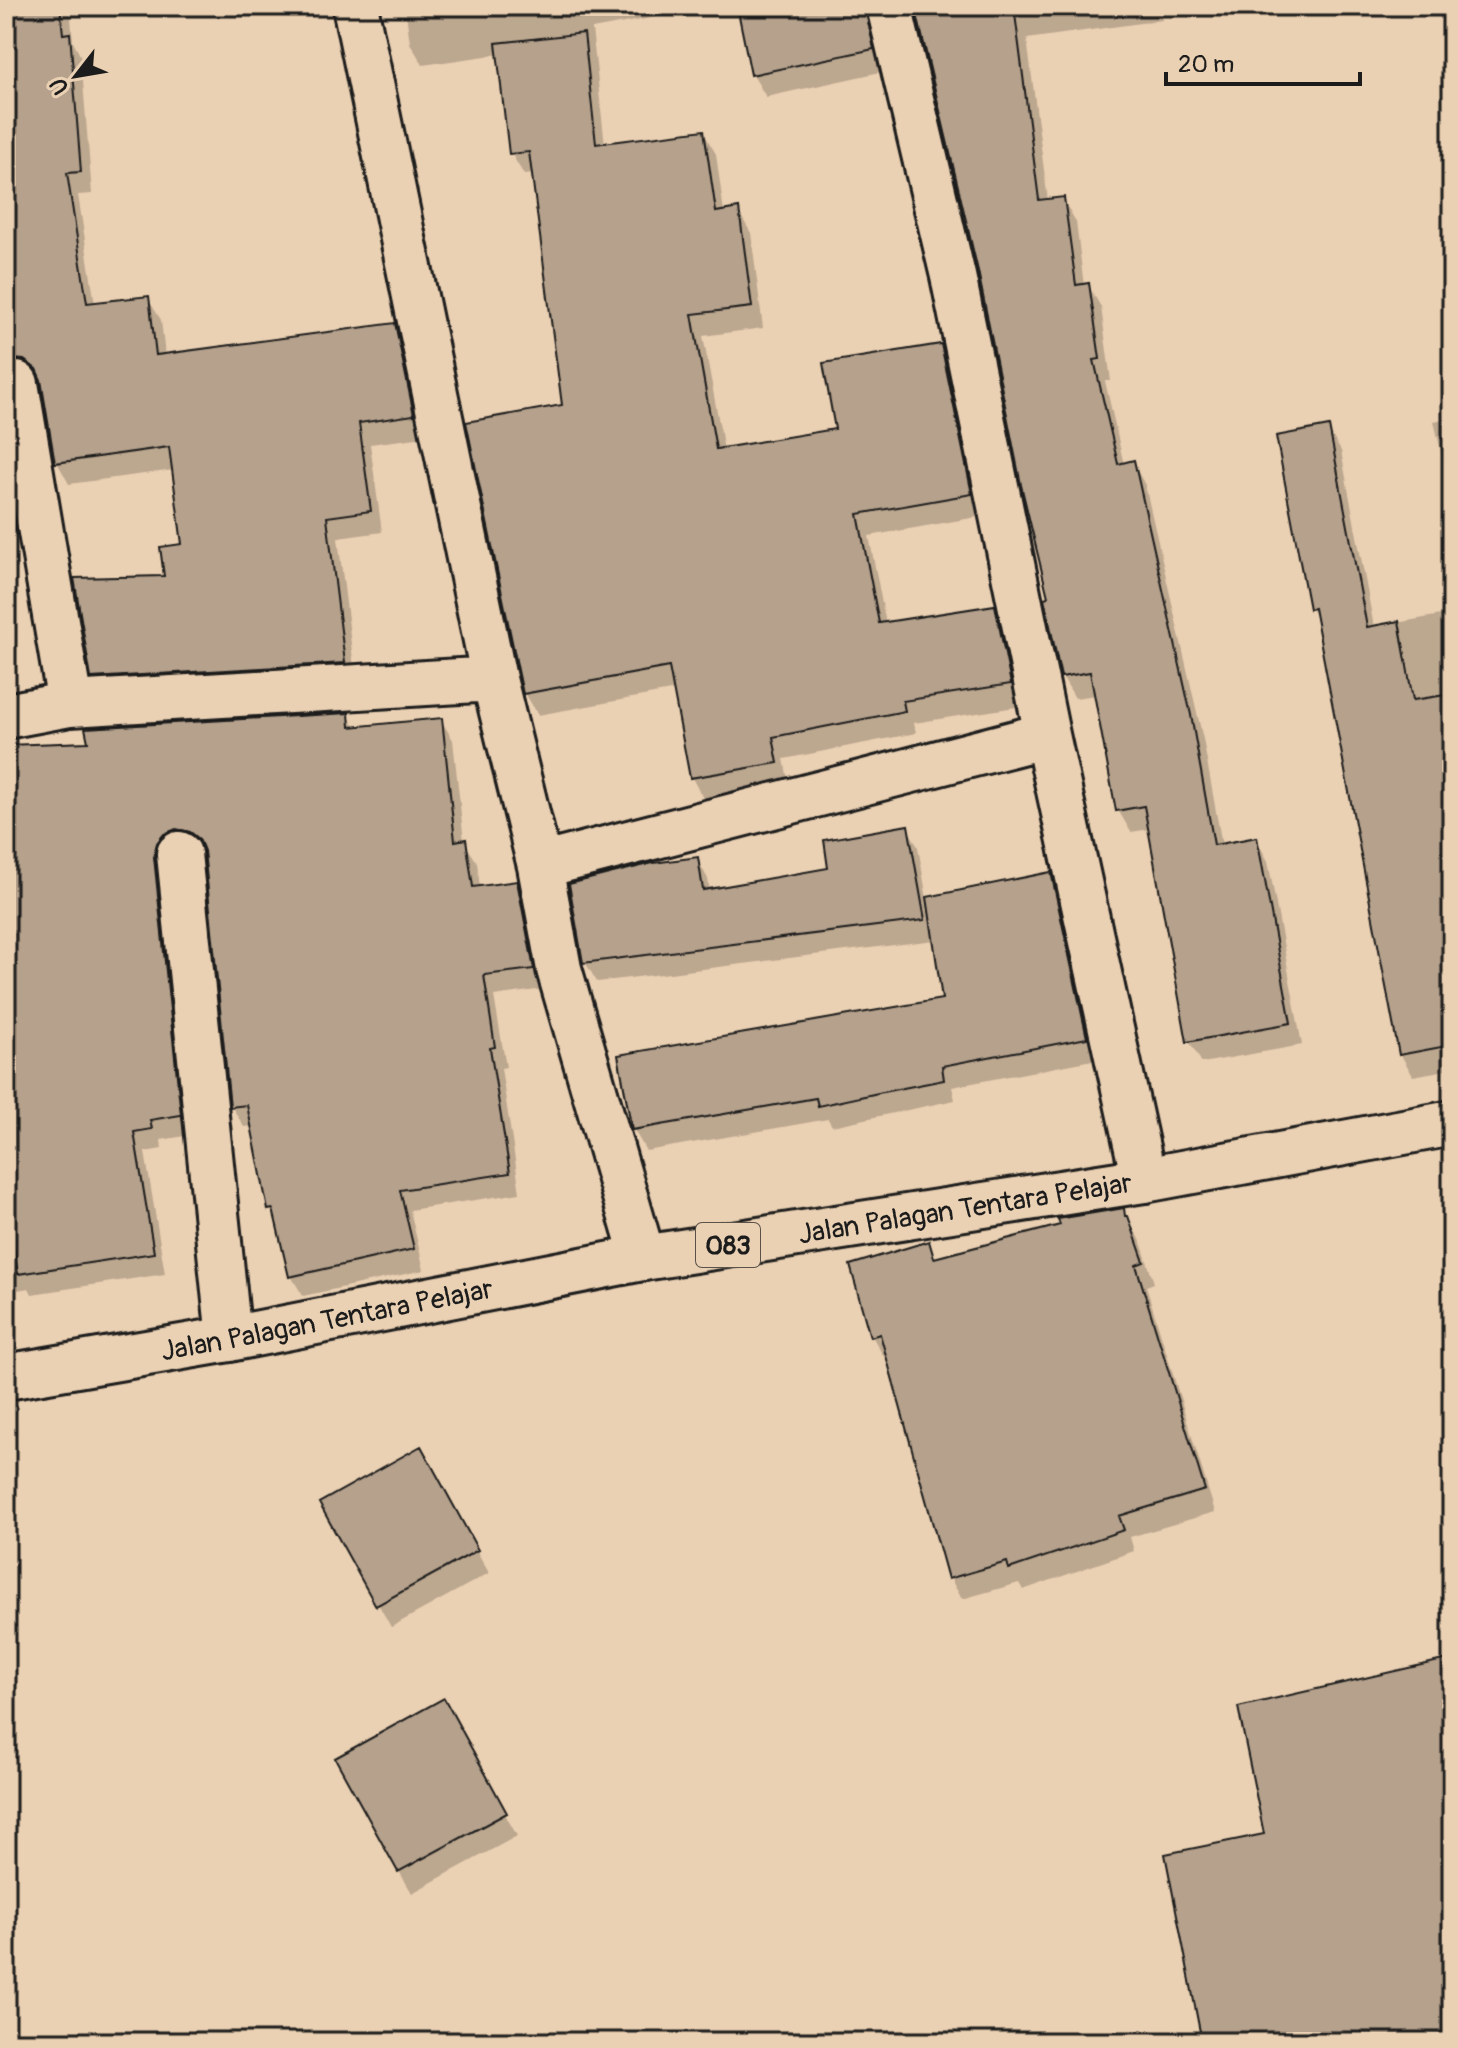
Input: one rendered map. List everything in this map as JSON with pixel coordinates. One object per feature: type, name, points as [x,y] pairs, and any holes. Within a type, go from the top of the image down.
[{"type":"street","points":[[355,6],[494,679],[540,866],[559,969],[643,1258]]},
{"type":"street","points":[[889,6],[953,276],[1047,735],[1144,1180]]},
{"type":"street","points":[[16,384],[70,704]]},
{"type":"street","points":[[6,716],[70,704],[494,679]]},
{"type":"street","points":[[540,866],[1047,735]]},
{"type":"street","points":[[179,854],[229,1339]]},
{"type":"street","name":"Jalan Palagan Tentara Pelajar","points":[[6,1377],[229,1339],[643,1258],[1144,1180],[1452,1123]]},
{"type":"building","points":[[6,6],[60,6],[63,34],[70,33],[81,172],[67,173],[87,303],[149,296],[156,355],[395,323],[414,415],[359,423],[371,511],[327,517],[345,663],[91,678],[74,578],[164,576],[160,547],[182,544],[169,447],[55,463],[41,380],[36,369],[24,360],[6,362]]},
{"type":"building","points":[[737,6],[865,6],[874,49],[751,75]]},
{"type":"building","points":[[915,6],[1014,6],[1039,200],[1064,197],[1076,285],[1089,283],[1100,359],[1094,360],[1118,464],[1134,460],[1191,715],[1214,845],[1257,837],[1291,1023],[1187,1042],[1144,806],[1116,811],[1090,672],[1061,677],[1044,598],[1048,597],[1021,485],[978,271]]},
{"type":"building","points":[[584,33],[596,144],[704,130],[716,212],[739,208],[752,307],[692,314],[716,449],[835,429],[823,363],[941,344],[972,494],[858,514],[879,623],[995,605],[1011,684],[903,701],[905,711],[773,737],[778,763],[690,778],[669,667],[523,694],[466,422],[562,405],[529,152],[509,154],[496,43]]},
{"type":"building","points":[[1329,426],[1367,627],[1399,621],[1413,700],[1452,694],[1452,1045],[1399,1055],[1314,608],[1309,609],[1276,436]]},
{"type":"building","points":[[349,713],[350,727],[442,718],[455,841],[466,839],[473,887],[517,881],[534,969],[484,975],[495,1047],[490,1048],[510,1173],[400,1190],[414,1249],[289,1277],[273,1209],[268,1210],[247,1105],[230,1107],[204,851],[199,839],[190,832],[176,829],[164,834],[157,843],[154,857],[181,1115],[150,1120],[152,1129],[134,1132],[154,1253],[18,1274],[6,1201],[6,745],[88,742],[85,728]]},
{"type":"building","points":[[908,825],[925,920],[583,963],[569,884],[653,863],[698,857],[703,890],[828,868],[824,840]]},
{"type":"building","points":[[1051,872],[1087,1038],[942,1066],[944,1080],[818,1106],[816,1098],[632,1130],[618,1055],[942,999],[927,897]]},
{"type":"building","points":[[1124,1208],[1144,1262],[1136,1265],[1205,1490],[1119,1516],[1124,1530],[1009,1569],[1007,1562],[948,1579],[880,1334],[870,1337],[850,1265],[929,1241],[934,1258],[1060,1225],[1058,1219]]},
{"type":"building","points":[[421,1446],[478,1550],[376,1606],[319,1503]]},
{"type":"building","points":[[1452,1658],[1452,2042],[1202,2042],[1165,1854],[1264,1834],[1238,1707]]},
{"type":"building","points":[[444,1698],[507,1813],[398,1872],[335,1758]]}]
